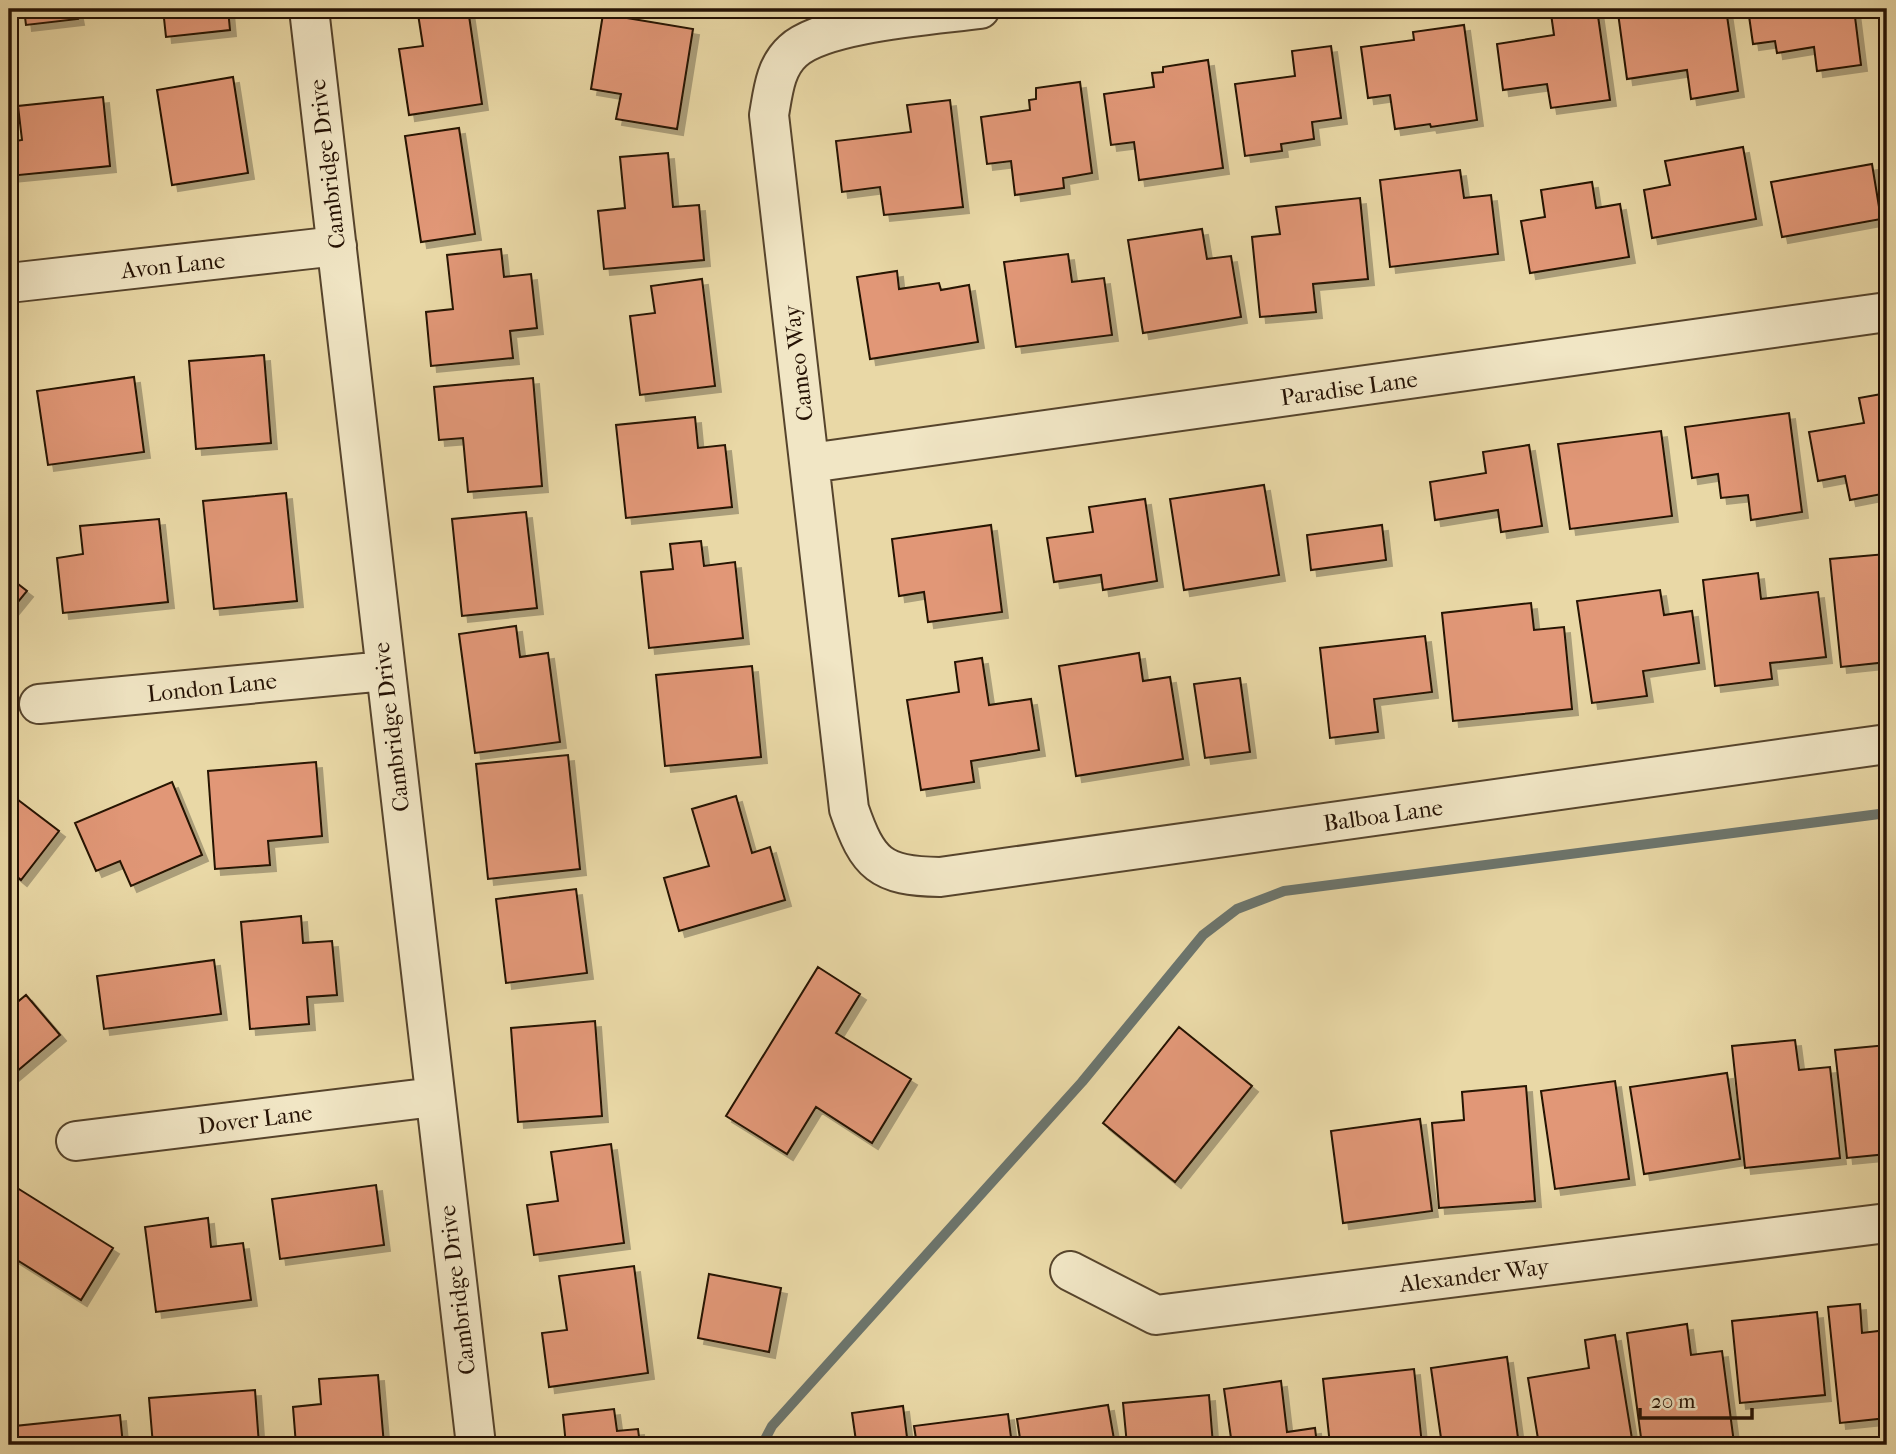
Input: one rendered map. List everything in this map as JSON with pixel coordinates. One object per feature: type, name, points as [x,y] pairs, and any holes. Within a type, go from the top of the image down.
[{"type":"street","name":"Cambridge Drive","points":[[309,9],[476,1445]]},
{"type":"street","name":"Cameo Way","points":[[881,866],[860,842],[849,809],[769,115],[776,76],[792,51],[814,37],[839,29],[980,9]]},
{"type":"street","name":"Avon Lane","points":[[9,283],[337,246]]},
{"type":"street","name":"Paradise Lane","points":[[810,463],[1887,312]]},
{"type":"street","name":"London Lane","points":[[39,704],[385,671]]},
{"type":"street","name":"Balboa Lane","points":[[881,866],[910,876],[940,877],[1887,744]]},
{"type":"street","name":"Dover Lane","points":[[76,1140],[434,1097]]},
{"type":"street","name":"Alexander Way","points":[[1070,1271],[1156,1315],[1887,1223]]},
{"type":"building","points":[[24,9],[76,9],[78,19],[26,25]]},
{"type":"building","points":[[163,9],[228,9],[230,30],[166,37]]},
{"type":"building","points":[[468,9],[482,104],[409,115],[399,49],[423,46],[418,14]]},
{"type":"building","points":[[1597,9],[1610,100],[1551,108],[1547,84],[1503,90],[1497,44],[1554,35],[1551,14]]},
{"type":"building","points":[[1648,9],[1726,9],[1738,91],[1691,99],[1687,70],[1627,79],[1618,13]]},
{"type":"building","points":[[1748,9],[1854,9],[1861,65],[1817,71],[1814,47],[1777,53],[1775,41],[1753,44]]},
{"type":"building","points":[[1882,9],[1887,9],[1887,41],[1886,41]]},
{"type":"building","points":[[603,14],[693,29],[677,129],[616,119],[621,94],[591,89]]},
{"type":"building","points":[[1464,25],[1477,120],[1395,129],[1390,95],[1368,98],[1361,47],[1414,40],[1413,32]]},
{"type":"building","points":[[1331,46],[1341,118],[1312,122],[1314,139],[1281,144],[1282,151],[1245,156],[1235,84],[1295,76],[1292,51]]},
{"type":"building","points":[[1208,60],[1223,168],[1139,180],[1134,142],[1111,145],[1104,94],[1154,87],[1152,73],[1163,72],[1163,67]]},
{"type":"building","points":[[233,77],[248,173],[172,185],[157,90]]},
{"type":"building","points":[[1080,82],[1092,173],[1063,178],[1064,188],[1015,195],[1011,161],[987,164],[981,117],[1030,110],[1029,100],[1036,99],[1036,88]]},
{"type":"building","points":[[103,97],[110,166],[9,176],[9,142],[22,140],[18,106]]},
{"type":"building","points":[[950,100],[963,207],[884,215],[880,187],[842,192],[836,141],[911,132],[907,105]]},
{"type":"building","points":[[459,128],[475,234],[421,242],[405,136]]},
{"type":"building","points":[[1743,147],[1756,219],[1652,238],[1644,190],[1670,185],[1665,161]]},
{"type":"building","points":[[668,153],[673,207],[699,205],[704,260],[604,269],[598,211],[625,208],[620,157]]},
{"type":"building","points":[[1872,164],[1881,219],[1782,237],[1771,182]]},
{"type":"building","points":[[1460,170],[1464,198],[1491,195],[1498,254],[1390,267],[1380,180]]},
{"type":"building","points":[[1592,182],[1596,208],[1620,204],[1629,257],[1530,273],[1521,221],[1545,217],[1541,190]]},
{"type":"building","points":[[1360,198],[1368,279],[1313,284],[1316,312],[1260,317],[1252,237],[1280,234],[1276,207]]},
{"type":"building","points":[[1202,229],[1207,259],[1231,256],[1241,317],[1143,333],[1128,240]]},
{"type":"building","points":[[501,249],[504,277],[531,274],[537,328],[510,331],[513,358],[431,366],[426,312],[453,309],[447,255]]},
{"type":"building","points":[[1068,254],[1072,282],[1104,278],[1112,335],[1016,347],[1004,262]]},
{"type":"building","points":[[897,271],[899,289],[939,283],[941,290],[969,285],[978,342],[870,359],[857,277]]},
{"type":"building","points":[[702,279],[715,386],[640,395],[630,316],[655,313],[651,286]]},
{"type":"building","points":[[264,355],[271,443],[196,449],[189,361]]},
{"type":"building","points":[[134,377],[144,452],[48,465],[37,391]]},
{"type":"building","points":[[533,378],[542,486],[468,492],[463,438],[439,440],[434,387]]},
{"type":"building","points":[[1887,393],[1887,493],[1850,500],[1845,476],[1818,481],[1809,432],[1864,423],[1859,398]]},
{"type":"building","points":[[1789,413],[1802,512],[1751,520],[1748,495],[1721,498],[1718,474],[1692,478],[1685,427]]},
{"type":"building","points":[[695,417],[698,448],[725,445],[732,507],[626,518],[616,425]]},
{"type":"building","points":[[1661,431],[1672,516],[1570,529],[1558,444]]},
{"type":"building","points":[[1529,445],[1542,526],[1501,532],[1498,510],[1435,520],[1430,482],[1486,473],[1483,452]]},
{"type":"building","points":[[1264,485],[1279,575],[1184,590],[1170,499]]},
{"type":"building","points":[[286,493],[297,601],[214,609],[203,501]]},
{"type":"building","points":[[1145,499],[1157,581],[1103,590],[1101,575],[1054,582],[1047,538],[1093,532],[1089,507]]},
{"type":"building","points":[[526,512],[537,608],[462,616],[452,519]]},
{"type":"building","points":[[159,519],[168,602],[63,613],[57,558],[83,554],[80,526]]},
{"type":"building","points":[[991,525],[1002,612],[928,622],[924,592],[899,596],[892,539]]},
{"type":"building","points":[[1382,525],[1386,560],[1311,570],[1307,535]]},
{"type":"building","points":[[701,541],[704,566],[735,562],[743,638],[649,648],[641,572],[673,569],[670,544]]},
{"type":"building","points":[[1886,554],[1887,662],[1841,667],[1830,559]]},
{"type":"building","points":[[1758,573],[1761,599],[1818,592],[1826,657],[1770,663],[1772,679],[1715,686],[1703,580]]},
{"type":"building","points":[[9,577],[27,591],[9,613]]},
{"type":"building","points":[[1660,590],[1664,615],[1692,611],[1699,663],[1643,671],[1647,696],[1592,703],[1577,601]]},
{"type":"building","points":[[1531,603],[1534,630],[1564,627],[1572,709],[1453,721],[1442,613]]},
{"type":"building","points":[[516,626],[520,657],[548,653],[560,742],[475,753],[459,634]]},
{"type":"building","points":[[1425,636],[1432,692],[1374,699],[1378,732],[1330,738],[1320,648]]},
{"type":"building","points":[[1139,653],[1143,681],[1170,677],[1183,759],[1076,776],[1059,666]]},
{"type":"building","points":[[982,658],[989,705],[1031,699],[1039,750],[971,761],[974,782],[921,790],[907,700],[959,692],[955,662]]},
{"type":"building","points":[[752,666],[761,757],[665,766],[656,675]]},
{"type":"building","points":[[1240,678],[1250,752],[1205,758],[1194,684]]},
{"type":"building","points":[[568,755],[580,869],[488,879],[476,764]]},
{"type":"building","points":[[316,762],[322,836],[268,841],[270,865],[215,869],[208,771]]},
{"type":"building","points":[[172,782],[202,855],[131,886],[120,861],[96,871],[75,823]]},
{"type":"building","points":[[9,793],[59,831],[21,880],[9,870]]},
{"type":"building","points":[[736,796],[752,853],[770,847],[785,900],[679,931],[664,878],[709,866],[692,809]]},
{"type":"building","points":[[576,889],[587,973],[506,983],[496,899]]},
{"type":"building","points":[[301,916],[303,943],[332,941],[337,995],[307,997],[309,1024],[250,1029],[241,922]]},
{"type":"building","points":[[214,960],[221,1014],[104,1029],[97,976]]},
{"type":"building","points":[[818,967],[860,994],[836,1033],[911,1079],[872,1143],[816,1107],[787,1154],[726,1116]]},
{"type":"building","points":[[26,995],[60,1035],[9,1078],[9,1009]]},
{"type":"building","points":[[595,1021],[602,1116],[518,1122],[511,1028]]},
{"type":"building","points":[[1179,1027],[1252,1086],[1175,1182],[1103,1123]]},
{"type":"building","points":[[1795,1040],[1799,1070],[1830,1067],[1840,1158],[1745,1168],[1732,1046]]},
{"type":"building","points":[[1887,1045],[1887,1154],[1847,1158],[1835,1050]]},
{"type":"building","points":[[1727,1073],[1740,1159],[1644,1174],[1630,1087]]},
{"type":"building","points":[[1615,1081],[1629,1179],[1555,1189],[1541,1091]]},
{"type":"building","points":[[1526,1086],[1535,1201],[1439,1208],[1432,1123],[1464,1120],[1462,1092]]},
{"type":"building","points":[[1420,1119],[1432,1211],[1343,1223],[1331,1131]]},
{"type":"building","points":[[611,1144],[624,1243],[534,1255],[527,1205],[558,1201],[551,1152]]},
{"type":"building","points":[[376,1185],[384,1245],[280,1259],[272,1199]]},
{"type":"building","points":[[14,1186],[113,1248],[81,1300],[9,1255],[9,1195]]},
{"type":"building","points":[[208,1218],[211,1247],[243,1243],[251,1300],[156,1312],[145,1227]]},
{"type":"building","points":[[634,1266],[648,1373],[549,1387],[542,1333],[567,1330],[559,1276]]},
{"type":"building","points":[[709,1274],[781,1288],[769,1352],[698,1338]]},
{"type":"building","points":[[1860,1304],[1862,1333],[1887,1330],[1887,1418],[1840,1423],[1828,1307]]},
{"type":"building","points":[[1817,1312],[1825,1395],[1740,1403],[1732,1321]]},
{"type":"building","points":[[1687,1324],[1691,1355],[1722,1351],[1734,1443],[1642,1445],[1627,1333]]},
{"type":"building","points":[[1615,1335],[1633,1445],[1539,1445],[1528,1378],[1589,1368],[1585,1340]]},
{"type":"building","points":[[1507,1357],[1519,1445],[1442,1445],[1431,1368]]},
{"type":"building","points":[[1414,1369],[1422,1445],[1330,1445],[1323,1379]]},
{"type":"building","points":[[378,1375],[384,1445],[296,1445],[293,1407],[321,1404],[319,1379]]},
{"type":"building","points":[[1281,1381],[1287,1432],[1315,1428],[1317,1445],[1232,1445],[1224,1389]]},
{"type":"building","points":[[255,1390],[259,1445],[153,1445],[149,1398]]},
{"type":"building","points":[[1209,1395],[1213,1445],[1127,1445],[1123,1403]]},
{"type":"building","points":[[1108,1405],[1115,1445],[1021,1445],[1017,1419]]},
{"type":"building","points":[[903,1406],[908,1445],[822,1445],[856,1441],[852,1413]]},
{"type":"building","points":[[614,1409],[617,1431],[638,1429],[640,1445],[566,1445],[563,1415]]},
{"type":"building","points":[[1008,1414],[1012,1445],[917,1445],[914,1426]]},
{"type":"building","points":[[120,1415],[123,1445],[17,1445],[15,1426]]},
{"type":"waterway","points":[[762,1445],[772,1426],[1082,1082],[1203,935],[1237,909],[1284,891],[1887,813]]}]
